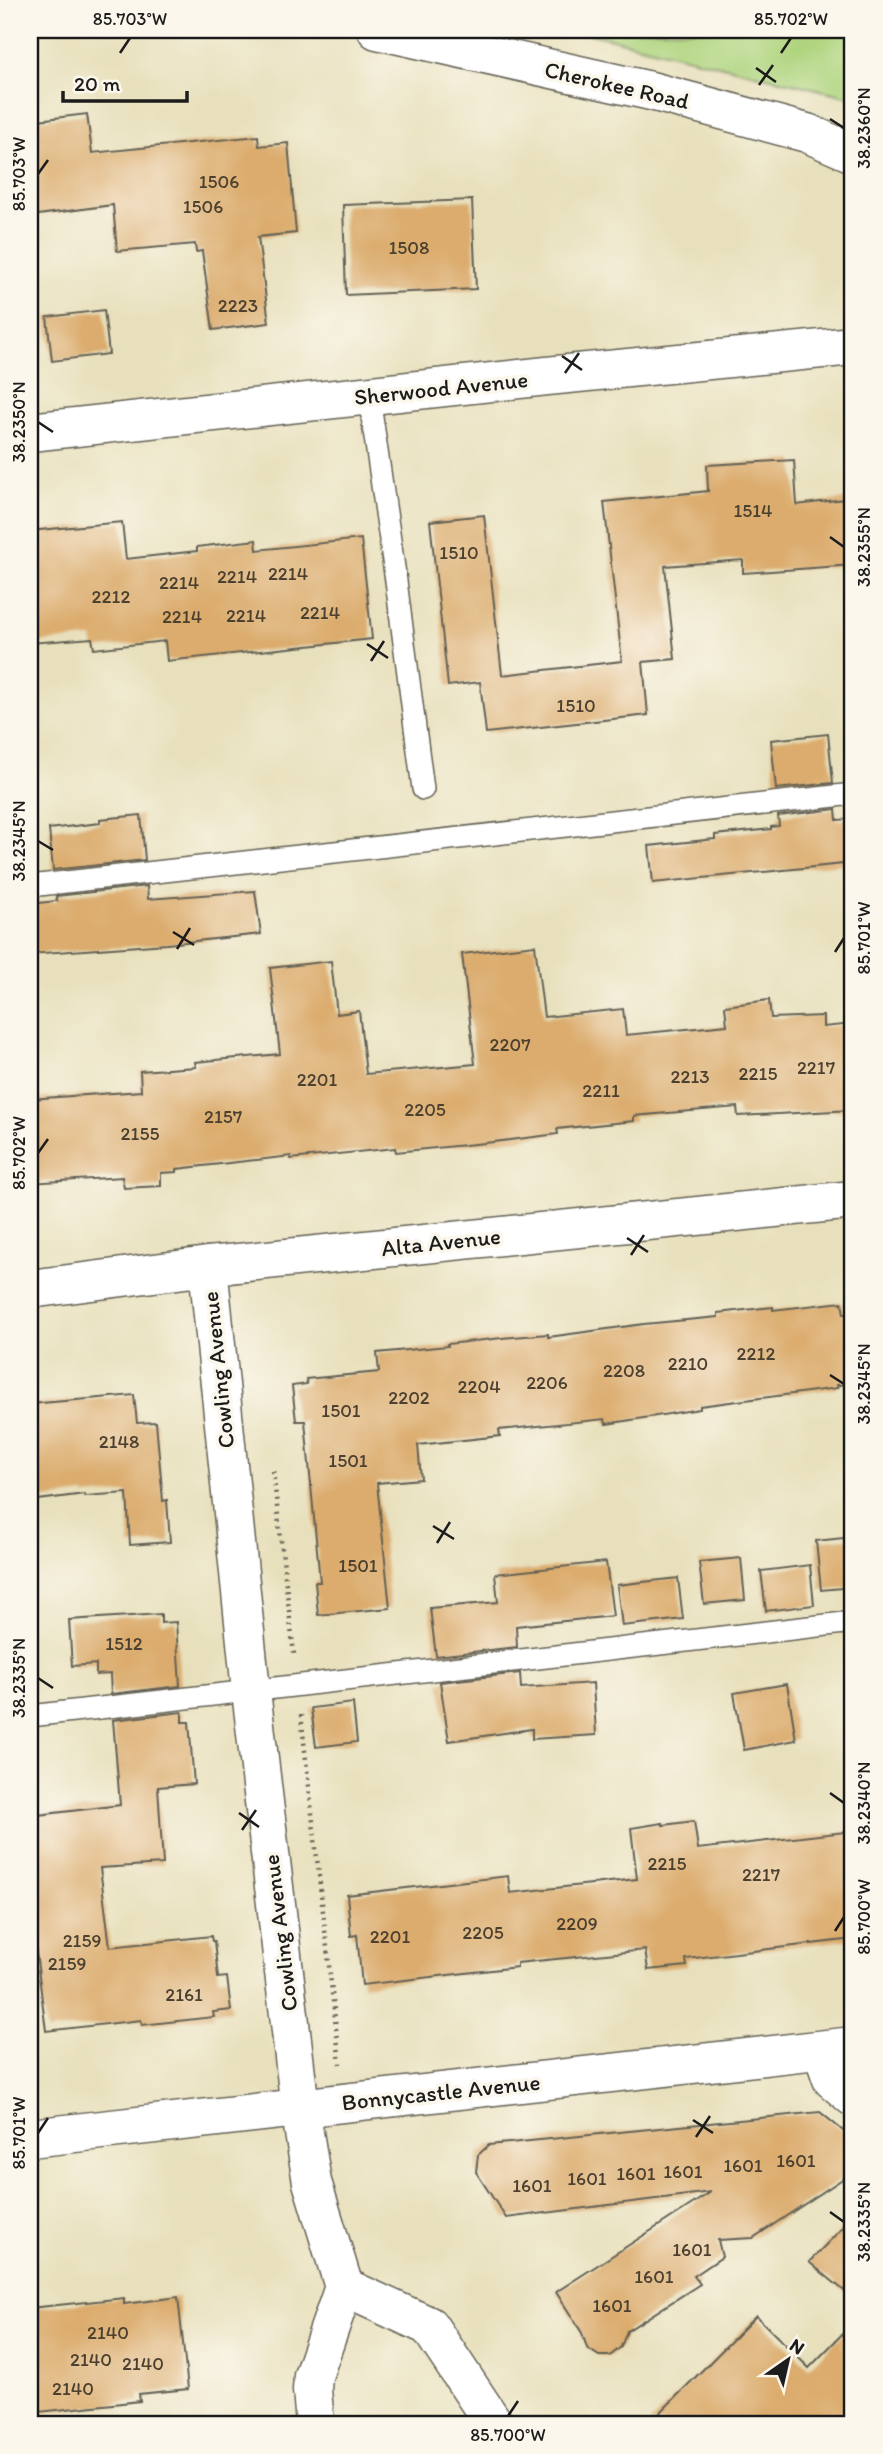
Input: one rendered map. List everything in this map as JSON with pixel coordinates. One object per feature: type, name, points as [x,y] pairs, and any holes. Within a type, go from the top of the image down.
[{"type":"street","name":"Cherokee Road","points":[[377,30],[651,91],[807,133],[853,153]]},
{"type":"street","name":"Sherwood Avenue","points":[[30,432],[853,346]]},
{"type":"street","name":"Alta Avenue","points":[[30,1289],[208,1266],[853,1200]]},
{"type":"street","name":"Cowling Avenue","points":[[208,1266],[251,1691],[300,2108],[312,2182],[344,2287]]},
{"type":"street","name":"Bonnycastle Avenue","points":[[30,2138],[837,2048]]},
{"type":"street","points":[[837,2048],[832,2079],[853,2096]]},
{"type":"street","points":[[315,2424],[313,2376],[344,2287],[429,2326],[494,2424]]},
{"type":"lane","points":[[369,396],[423,789]]},
{"type":"lane","points":[[30,886],[853,794]]},
{"type":"lane","points":[[30,1716],[853,1622]]},
{"type":"green space","points":[[575,30],[853,30],[853,99],[850,97]]},
{"type":"building","points":[[87,114],[92,153],[258,136],[259,146],[288,143],[296,233],[258,237],[269,323],[213,330],[202,251],[196,252],[195,244],[117,251],[113,205],[30,216],[30,121]]},
{"type":"building","points":[[472,200],[476,289],[346,295],[343,205]]},
{"type":"building","points":[[104,310],[109,354],[52,361],[47,317]]},
{"type":"building","points":[[794,460],[797,505],[853,498],[853,565],[743,573],[743,560],[665,566],[675,659],[643,662],[648,715],[486,733],[480,682],[448,686],[430,521],[484,515],[502,675],[622,661],[604,502],[708,491],[707,465]]},
{"type":"building","points":[[122,522],[126,559],[197,551],[197,547],[256,540],[257,550],[361,539],[372,639],[167,661],[165,641],[94,649],[92,638],[30,643],[30,531]]},
{"type":"building","points":[[828,734],[833,783],[776,789],[771,740]]},
{"type":"building","points":[[836,809],[837,820],[853,819],[853,863],[653,883],[649,846],[715,839],[715,835],[771,829],[779,826],[778,816]]},
{"type":"building","points":[[141,815],[145,860],[53,870],[49,829],[100,823],[100,819]]},
{"type":"building","points":[[147,886],[148,899],[255,891],[261,934],[30,954],[30,904],[57,901],[56,896]]},
{"type":"building","points":[[535,945],[544,1017],[623,1009],[626,1035],[727,1025],[725,1006],[769,1000],[771,1018],[823,1016],[823,1027],[853,1024],[853,1110],[738,1116],[737,1107],[634,1116],[634,1121],[557,1129],[558,1134],[485,1143],[396,1152],[395,1148],[291,1159],[291,1156],[177,1169],[177,1172],[161,1173],[161,1186],[124,1188],[122,1177],[30,1183],[30,1099],[141,1091],[140,1071],[196,1067],[195,1062],[280,1054],[270,968],[331,961],[337,1014],[359,1011],[366,1074],[475,1064],[462,954]]},
{"type":"building","points":[[842,1302],[844,1314],[853,1314],[853,1384],[700,1406],[700,1409],[606,1424],[605,1419],[499,1430],[500,1436],[418,1445],[421,1479],[377,1483],[390,1608],[318,1615],[315,1582],[320,1582],[305,1421],[296,1421],[292,1386],[307,1384],[306,1379],[379,1372],[377,1353],[502,1338],[548,1334],[548,1337],[718,1317],[718,1313]]},
{"type":"building","points":[[134,1395],[137,1423],[156,1422],[163,1501],[167,1500],[170,1542],[130,1545],[127,1493],[85,1494],[30,1501],[30,1404]]},
{"type":"building","points":[[853,1537],[853,1587],[821,1590],[816,1541]]},
{"type":"building","points":[[741,1558],[745,1600],[704,1604],[699,1562]]},
{"type":"building","points":[[606,1562],[613,1616],[516,1626],[517,1647],[436,1656],[430,1608],[498,1602],[495,1574]]},
{"type":"building","points":[[810,1565],[814,1605],[766,1611],[761,1571]]},
{"type":"building","points":[[678,1578],[683,1619],[622,1626],[617,1585]]},
{"type":"building","points":[[161,1614],[161,1623],[176,1622],[180,1686],[111,1694],[110,1674],[96,1675],[96,1664],[72,1666],[69,1620]]},
{"type":"building","points":[[520,1673],[521,1688],[593,1683],[596,1735],[532,1739],[532,1729],[449,1741],[440,1682]]},
{"type":"building","points":[[787,1684],[796,1740],[744,1750],[734,1693]]},
{"type":"building","points":[[353,1703],[357,1742],[316,1747],[311,1708]]},
{"type":"building","points":[[182,1712],[182,1722],[189,1722],[194,1784],[158,1787],[163,1864],[100,1868],[110,1947],[211,1936],[214,1941],[218,1978],[227,1977],[231,2010],[213,2012],[214,2017],[142,2025],[141,2020],[46,2031],[30,1905],[30,1816],[120,1805],[113,1720]]},
{"type":"building","points":[[694,1821],[698,1849],[853,1831],[853,1939],[686,1959],[687,1966],[648,1970],[645,1950],[517,1963],[517,1967],[362,1985],[357,1935],[351,1936],[347,1895],[508,1876],[510,1893],[637,1879],[631,1828]]},
{"type":"building","points":[[820,2112],[853,2139],[853,2172],[753,2238],[718,2240],[722,2257],[694,2276],[700,2284],[627,2331],[621,2347],[610,2356],[599,2356],[587,2348],[582,2333],[556,2292],[711,2192],[506,2218],[476,2172],[478,2155],[489,2145]]},
{"type":"building","points":[[853,2217],[853,2298],[809,2262]]},
{"type":"building","points":[[178,2297],[188,2389],[139,2394],[140,2401],[30,2413],[30,2308],[124,2298],[124,2304]]},
{"type":"building","points":[[756,2316],[809,2368],[853,2323],[853,2424],[649,2424]]}]
